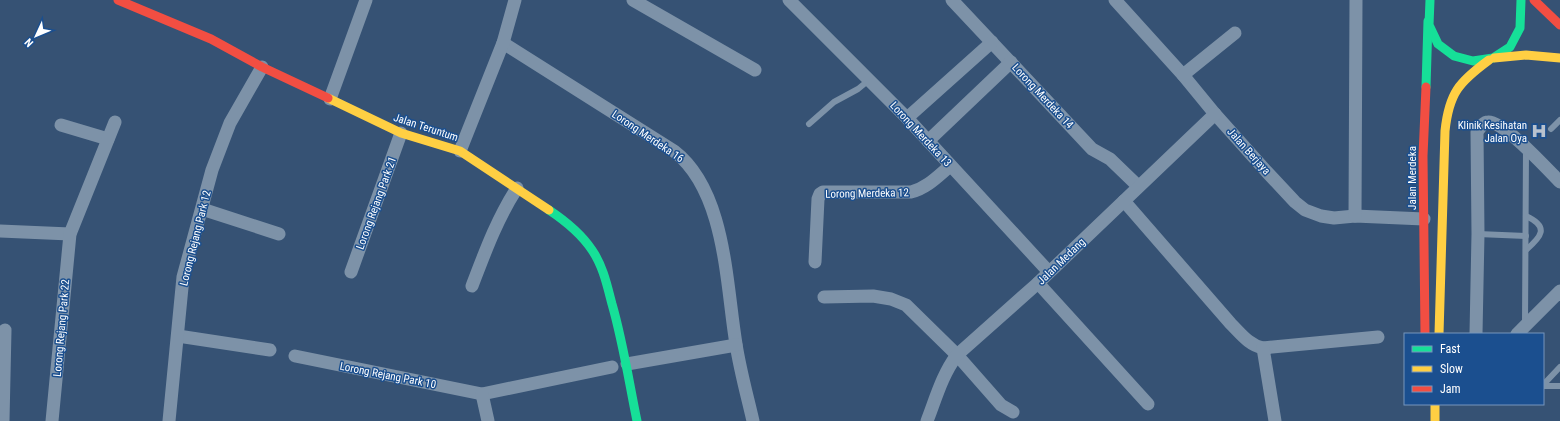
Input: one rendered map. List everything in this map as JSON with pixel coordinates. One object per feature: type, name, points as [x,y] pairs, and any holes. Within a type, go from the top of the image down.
[{"type":"main road","name":"Jalan Teruntum","points":[[118,0],[211,39],[262,67],[401,133],[460,151],[564,220],[591,248],[598,260],[611,297],[627,364],[637,421]]},
{"type":"main road","name":"Jalan Merdeka","points":[[1425,333],[1423,156],[1428,8],[1430,0]]},
{"type":"main road","points":[[1439,333],[1444,132],[1450,103],[1454,94],[1462,83],[1492,59],[1506,50],[1516,40],[1521,27],[1523,13],[1521,0]]},
{"type":"main road","points":[[1534,0],[1560,25]]},
{"type":"main road","points":[[1428,21],[1432,34],[1440,46],[1450,54],[1462,60],[1476,62],[1526,55],[1560,58]]},
{"type":"main road","points":[[1435,421],[1436,405]]},
{"type":"street","points":[[330,99],[366,0]]},
{"type":"street","points":[[460,151],[503,43],[515,0]]},
{"type":"street","points":[[633,0],[754,70]]},
{"type":"street","name":"Lorong Merdeka 13","points":[[789,0],[907,118],[1049,272]]},
{"type":"street","name":"Lorong Merdeka 14","points":[[952,0],[1012,62],[1092,149],[1110,159],[1138,186]]},
{"type":"street","name":"Jalan Berjaya","points":[[1115,0],[1183,75],[1215,114],[1295,202],[1305,210],[1321,216],[1334,218],[1355,216],[1424,219]]},
{"type":"street","points":[[1355,216],[1356,0]]},
{"type":"street","points":[[1183,75],[1235,33]]},
{"type":"street","points":[[907,118],[992,42]]},
{"type":"street","name":"Lorong Merdeka 16","points":[[503,43],[674,151],[688,163],[703,186],[719,231],[736,345],[753,421]]},
{"type":"street","points":[[928,141],[1012,62]]},
{"type":"street","name":"Lorong Rejang Park 12","points":[[168,421],[183,277],[212,170],[230,123],[262,67]]},
{"type":"street","name":"Jalan Medang","points":[[927,421],[943,379],[956,355],[1038,283],[1215,114]]},
{"type":"street","name":"Lorong Rejang Park 22","points":[[52,421],[70,234],[115,122]]},
{"type":"street","points":[[1476,333],[1478,234],[1477,132],[1484,123],[1492,123],[1500,127],[1526,147],[1560,182]]},
{"type":"street","points":[[61,125],[108,139]]},
{"type":"street","name":"Lorong Rejang Park 21","points":[[351,272],[401,133]]},
{"type":"street","name":"Lorong Merdeka 12","points":[[815,262],[818,199],[820,194],[823,192],[911,192],[920,190],[950,166]]},
{"type":"street","points":[[472,286],[492,234],[505,206],[517,188]]},
{"type":"street","points":[[1124,201],[1231,324],[1248,342],[1257,347],[1263,348],[1378,337]]},
{"type":"street","points":[[202,209],[279,234]]},
{"type":"street","points":[[0,231],[70,234]]},
{"type":"street","points":[[1038,283],[1148,404]]},
{"type":"street","points":[[1521,330],[1560,291]]},
{"type":"street","points":[[824,297],[873,296],[891,299],[906,305],[956,355],[1001,405],[1013,412]]},
{"type":"street","points":[[3,421],[5,330]]},
{"type":"street","points":[[178,336],[270,350]]},
{"type":"street","points":[[627,364],[736,345]]},
{"type":"street","points":[[1263,348],[1275,421]]},
{"type":"street","name":"Lorong Rejang Park 10","points":[[295,356],[482,394],[612,366]]},
{"type":"street","points":[[482,394],[488,421]]},
{"type":"lane","points":[[809,124],[834,102],[858,89],[869,80]]},
{"type":"lane","points":[[1551,129],[1560,120]]},
{"type":"lane","points":[[1521,330],[1526,250],[1526,147]]},
{"type":"lane","points":[[1526,216],[1536,222],[1540,230],[1540,236],[1537,241],[1526,250]]},
{"type":"lane","points":[[1478,234],[1526,236]]},
{"type":"lane","points":[[1544,384],[1560,367]]},
{"type":"lane","points":[[1544,385],[1560,386]]},
{"type":"traffic: fast","points":[[1430,0],[1429,25],[1438,44],[1454,56],[1473,61],[1493,58],[1510,47],[1520,28],[1521,0]]},
{"type":"traffic: fast","points":[[1426,87],[1428,21]]},
{"type":"traffic: fast","points":[[549,210],[578,233],[592,250],[602,269],[626,362],[637,421]]},
{"type":"traffic: slow","points":[[1494,58],[1526,55],[1560,58]]},
{"type":"traffic: slow","points":[[1439,333],[1445,131],[1449,107],[1457,90],[1463,82],[1489,60]]},
{"type":"traffic: slow","points":[[328,98],[401,133],[460,151],[549,210]]},
{"type":"traffic: slow","points":[[1435,405],[1435,421]]},
{"type":"traffic: jam","points":[[118,0],[211,39],[262,67],[328,98]]},
{"type":"traffic: jam","points":[[1534,0],[1560,25]]},
{"type":"traffic: jam","points":[[1425,333],[1423,156],[1426,87]]},
{"type":"place","name":"Klinik Kesihatan Jalan Oya","points":[[1539,131]]}]
